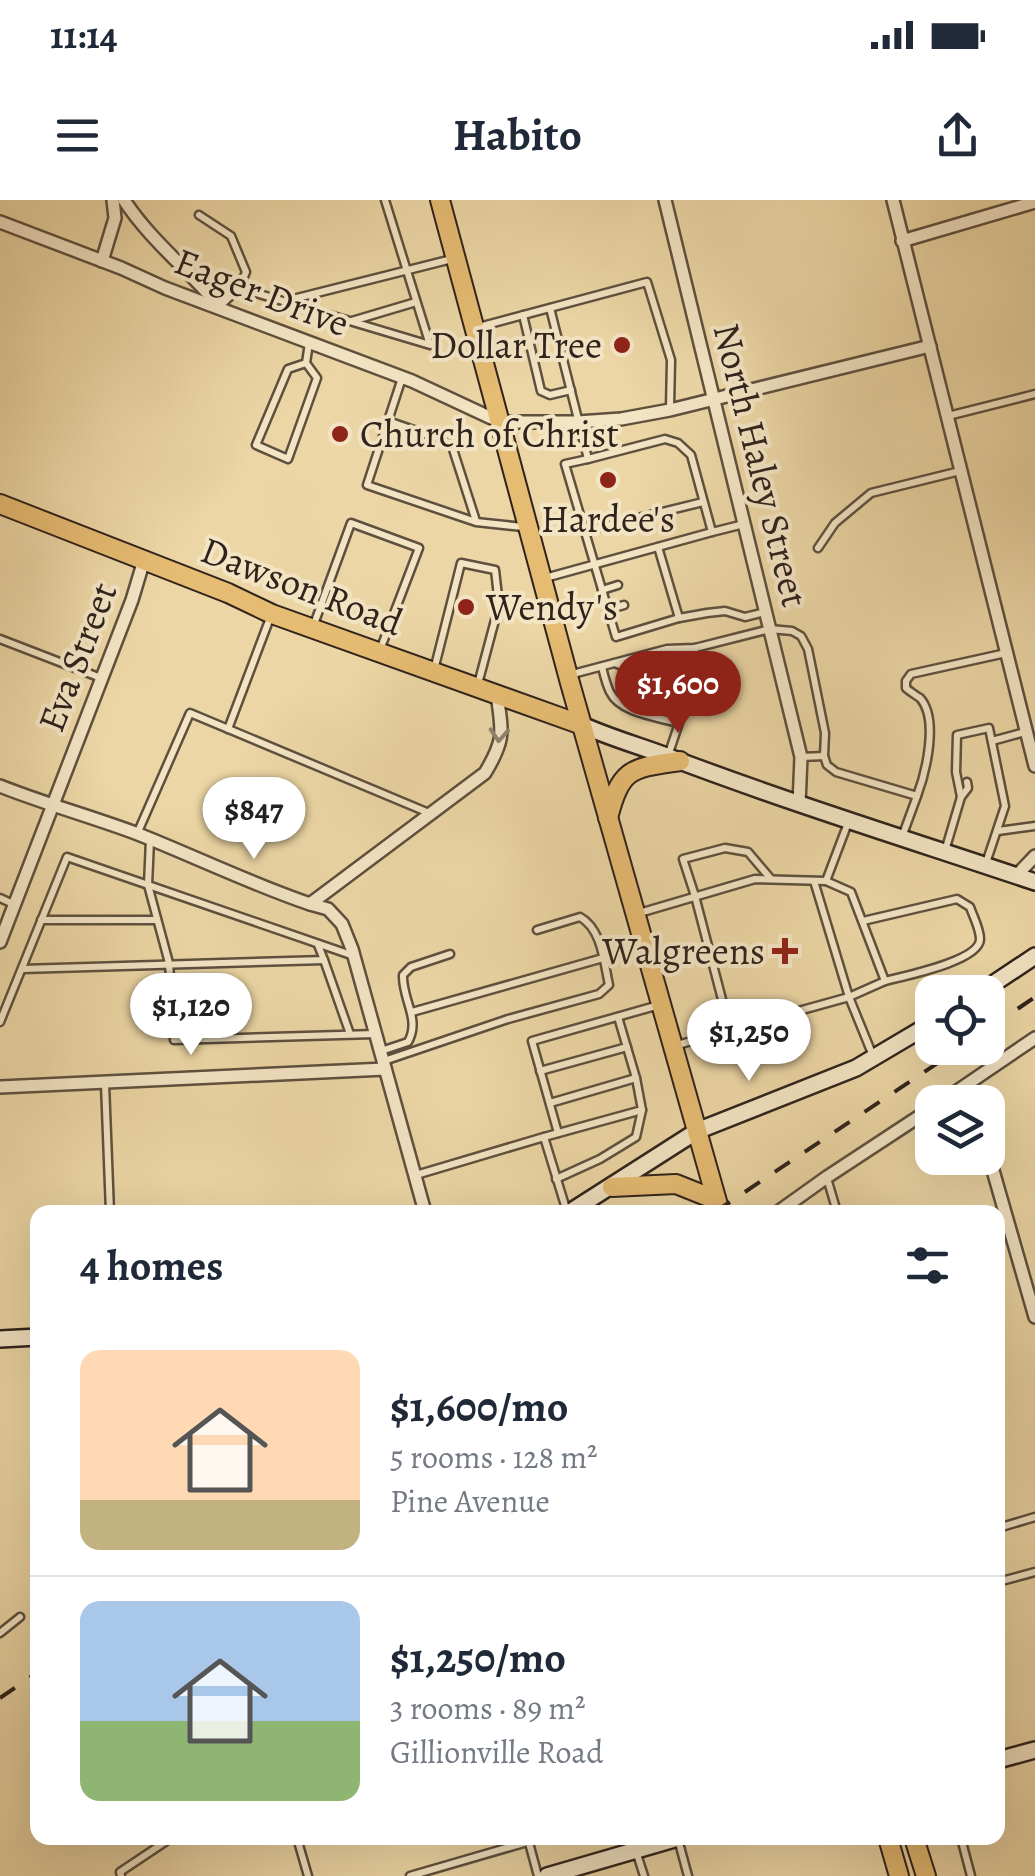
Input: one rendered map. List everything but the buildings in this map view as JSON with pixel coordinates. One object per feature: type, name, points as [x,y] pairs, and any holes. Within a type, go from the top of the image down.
[{"type":"main road","points":[[440,200],[568,675],[718,1205]]},
{"type":"main road","name":"Dawson Road","points":[[0,504],[272,614],[582,725]]},
{"type":"main road","points":[[582,725],[800,804],[1035,882]]},
{"type":"main road","points":[[608,818],[618,786],[630,772],[674,759]]},
{"type":"main road","points":[[1005,976],[1035,956]]},
{"type":"main road","points":[[580,1205],[696,1131],[856,1068],[915,1033]]},
{"type":"main road","points":[[612,1187],[676,1184],[716,1205]]},
{"type":"main road","points":[[0,1339],[30,1337]]},
{"type":"main road","points":[[1005,1758],[1035,1750]]},
{"type":"main road","points":[[547,1876],[654,1845]]},
{"type":"main road","points":[[890,1845],[899,1876]]},
{"type":"main road","points":[[916,1845],[926,1876]]},
{"type":"street","points":[[102,262],[114,218],[113,200]]},
{"type":"street","points":[[124,200],[152,236],[219,306]]},
{"type":"street","name":"North Haley Street","points":[[666,200],[801,758],[800,804]]},
{"type":"street","points":[[893,200],[1035,766]]},
{"type":"street","points":[[902,241],[1035,202]]},
{"type":"street","name":"Eager Drive","points":[[0,222],[402,378],[500,422]]},
{"type":"street","points":[[500,422],[578,422],[670,410],[930,346]]},
{"type":"street","name":"Eva Street","points":[[0,942],[144,560]]},
{"type":"street","points":[[310,904],[485,773],[502,736],[497,694]]},
{"type":"street","points":[[0,786],[150,839],[262,888],[328,909],[342,924],[354,956],[423,1205]]},
{"type":"street","points":[[1016,876],[1035,856]]},
{"type":"street","points":[[968,1085],[1035,1038]]},
{"type":"street","points":[[0,1087],[382,1061]]},
{"type":"street","points":[[788,1205],[915,1119]]},
{"type":"street","points":[[994,1175],[1003,1205]]},
{"type":"street","points":[[1005,1212],[1035,1316]]},
{"type":"lane","points":[[239,288],[430,346],[386,200]]},
{"type":"lane","points":[[198,215],[230,236],[246,272],[239,288],[219,306]]},
{"type":"lane","points":[[284,302],[456,258]]},
{"type":"lane","points":[[475,328],[647,282],[671,360],[670,410]]},
{"type":"lane","points":[[351,322],[416,302]]},
{"type":"lane","points":[[550,308],[588,458]]},
{"type":"lane","points":[[523,315],[541,391],[550,395],[570,390]]},
{"type":"lane","points":[[306,362],[288,369],[256,446],[288,459],[318,378],[306,362],[309,343]]},
{"type":"lane","points":[[402,378],[367,485],[476,522],[529,528]]},
{"type":"lane","points":[[946,416],[1035,394]]},
{"type":"lane","points":[[388,421],[451,443],[476,522]]},
{"type":"lane","points":[[712,532],[691,455],[678,443],[665,439],[565,464],[616,638],[679,618],[726,611],[744,618],[766,612]]},
{"type":"lane","points":[[818,548],[836,522],[871,493],[960,471]]},
{"type":"lane","points":[[584,531],[704,502]]},
{"type":"lane","points":[[313,627],[350,523],[419,548],[379,651]]},
{"type":"lane","points":[[543,579],[745,524]]},
{"type":"lane","points":[[658,547],[679,618]]},
{"type":"lane","points":[[434,671],[460,564],[495,570],[500,606],[477,687]]},
{"type":"lane","points":[[653,576],[665,573]]},
{"type":"lane","points":[[602,590],[618,585]]},
{"type":"lane","points":[[658,596],[671,592]]},
{"type":"lane","points":[[607,610],[624,605]]},
{"type":"lane","points":[[228,730],[272,614]]},
{"type":"lane","points":[[568,675],[667,649],[695,648],[770,629],[792,631],[802,636],[808,648],[825,733],[827,765],[836,772],[917,796]]},
{"type":"lane","points":[[0,639],[102,679]]},
{"type":"lane","points":[[674,759],[695,648]]},
{"type":"lane","points":[[902,838],[924,776],[929,718],[919,698],[906,688],[906,681],[911,674],[1006,653]]},
{"type":"lane","points":[[614,664],[625,667],[670,659],[676,662],[687,687]]},
{"type":"lane","points":[[602,667],[617,702],[679,723]]},
{"type":"lane","points":[[137,834],[190,714],[430,814]]},
{"type":"lane","points":[[961,797],[956,735],[989,728],[1005,806],[985,864]]},
{"type":"lane","points":[[992,740],[1026,732]]},
{"type":"lane","points":[[801,758],[824,756]]},
{"type":"lane","points":[[957,761],[965,772]]},
{"type":"lane","points":[[944,852],[967,782]]},
{"type":"lane","points":[[826,881],[849,820]]},
{"type":"lane","points":[[998,831],[1035,826]]},
{"type":"lane","points":[[150,839],[148,885],[168,963],[174,1040],[375,1034]]},
{"type":"lane","points":[[730,1030],[683,859],[726,848],[748,852],[771,880]]},
{"type":"lane","points":[[0,1022],[66,857],[354,956]]},
{"type":"lane","points":[[635,914],[755,879],[826,881],[851,892],[885,981]]},
{"type":"lane","points":[[814,881],[849,998],[873,1058]]},
{"type":"lane","points":[[0,898],[14,904]]},
{"type":"lane","points":[[672,1047],[849,998],[885,981],[962,958],[976,950],[980,940],[970,907],[957,899],[863,921]]},
{"type":"lane","points":[[382,1061],[599,994],[609,985],[598,938],[590,922],[580,918],[538,930]]},
{"type":"lane","points":[[41,920],[157,920]]},
{"type":"lane","points":[[318,943],[350,1035]]},
{"type":"lane","points":[[382,1061],[408,1042],[414,1030],[402,976],[411,967],[450,954]]},
{"type":"lane","points":[[412,1012],[603,958]]},
{"type":"lane","points":[[22,968],[324,960]]},
{"type":"lane","points":[[558,1133],[532,1041],[660,1004]]},
{"type":"lane","points":[[556,1179],[636,1137],[642,1110],[618,1016]]},
{"type":"lane","points":[[540,1071],[627,1046]]},
{"type":"lane","points":[[550,1103],[636,1078]]},
{"type":"lane","points":[[105,1082],[110,1205]]},
{"type":"lane","points":[[415,1176],[642,1110]]},
{"type":"lane","points":[[544,1137],[565,1205]]},
{"type":"lane","points":[[826,1177],[835,1205]]},
{"type":"lane","points":[[1005,1526],[1035,1517]]},
{"type":"lane","points":[[1005,1580],[1035,1572]]},
{"type":"lane","points":[[0,1632],[20,1617]]},
{"type":"lane","points":[[121,1876],[120,1872],[160,1845]]},
{"type":"lane","points":[[300,1845],[308,1876]]},
{"type":"lane","points":[[410,1876],[509,1845]]},
{"type":"lane","points":[[530,1845],[538,1876]]},
{"type":"lane","points":[[680,1845],[688,1876]]},
{"type":"lane","points":[[963,1845],[971,1876]]},
{"type":"lane","points":[[636,1850],[644,1876]]},
{"type":"railway","points":[[1005,1017],[1035,997]]},
{"type":"railway","points":[[725,1205],[935,1065]]},
{"type":"railway","points":[[0,1698],[30,1677]]},
{"type":"place","name":"Dollar Tree","points":[[622,345]]},
{"type":"place","name":"Church of Christ","points":[[340,434]]},
{"type":"place","name":"Hardee's","points":[[608,480]]},
{"type":"place","name":"Wendy's","points":[[466,607]]},
{"type":"place","name":"Walgreens","points":[[785,951]]}]
